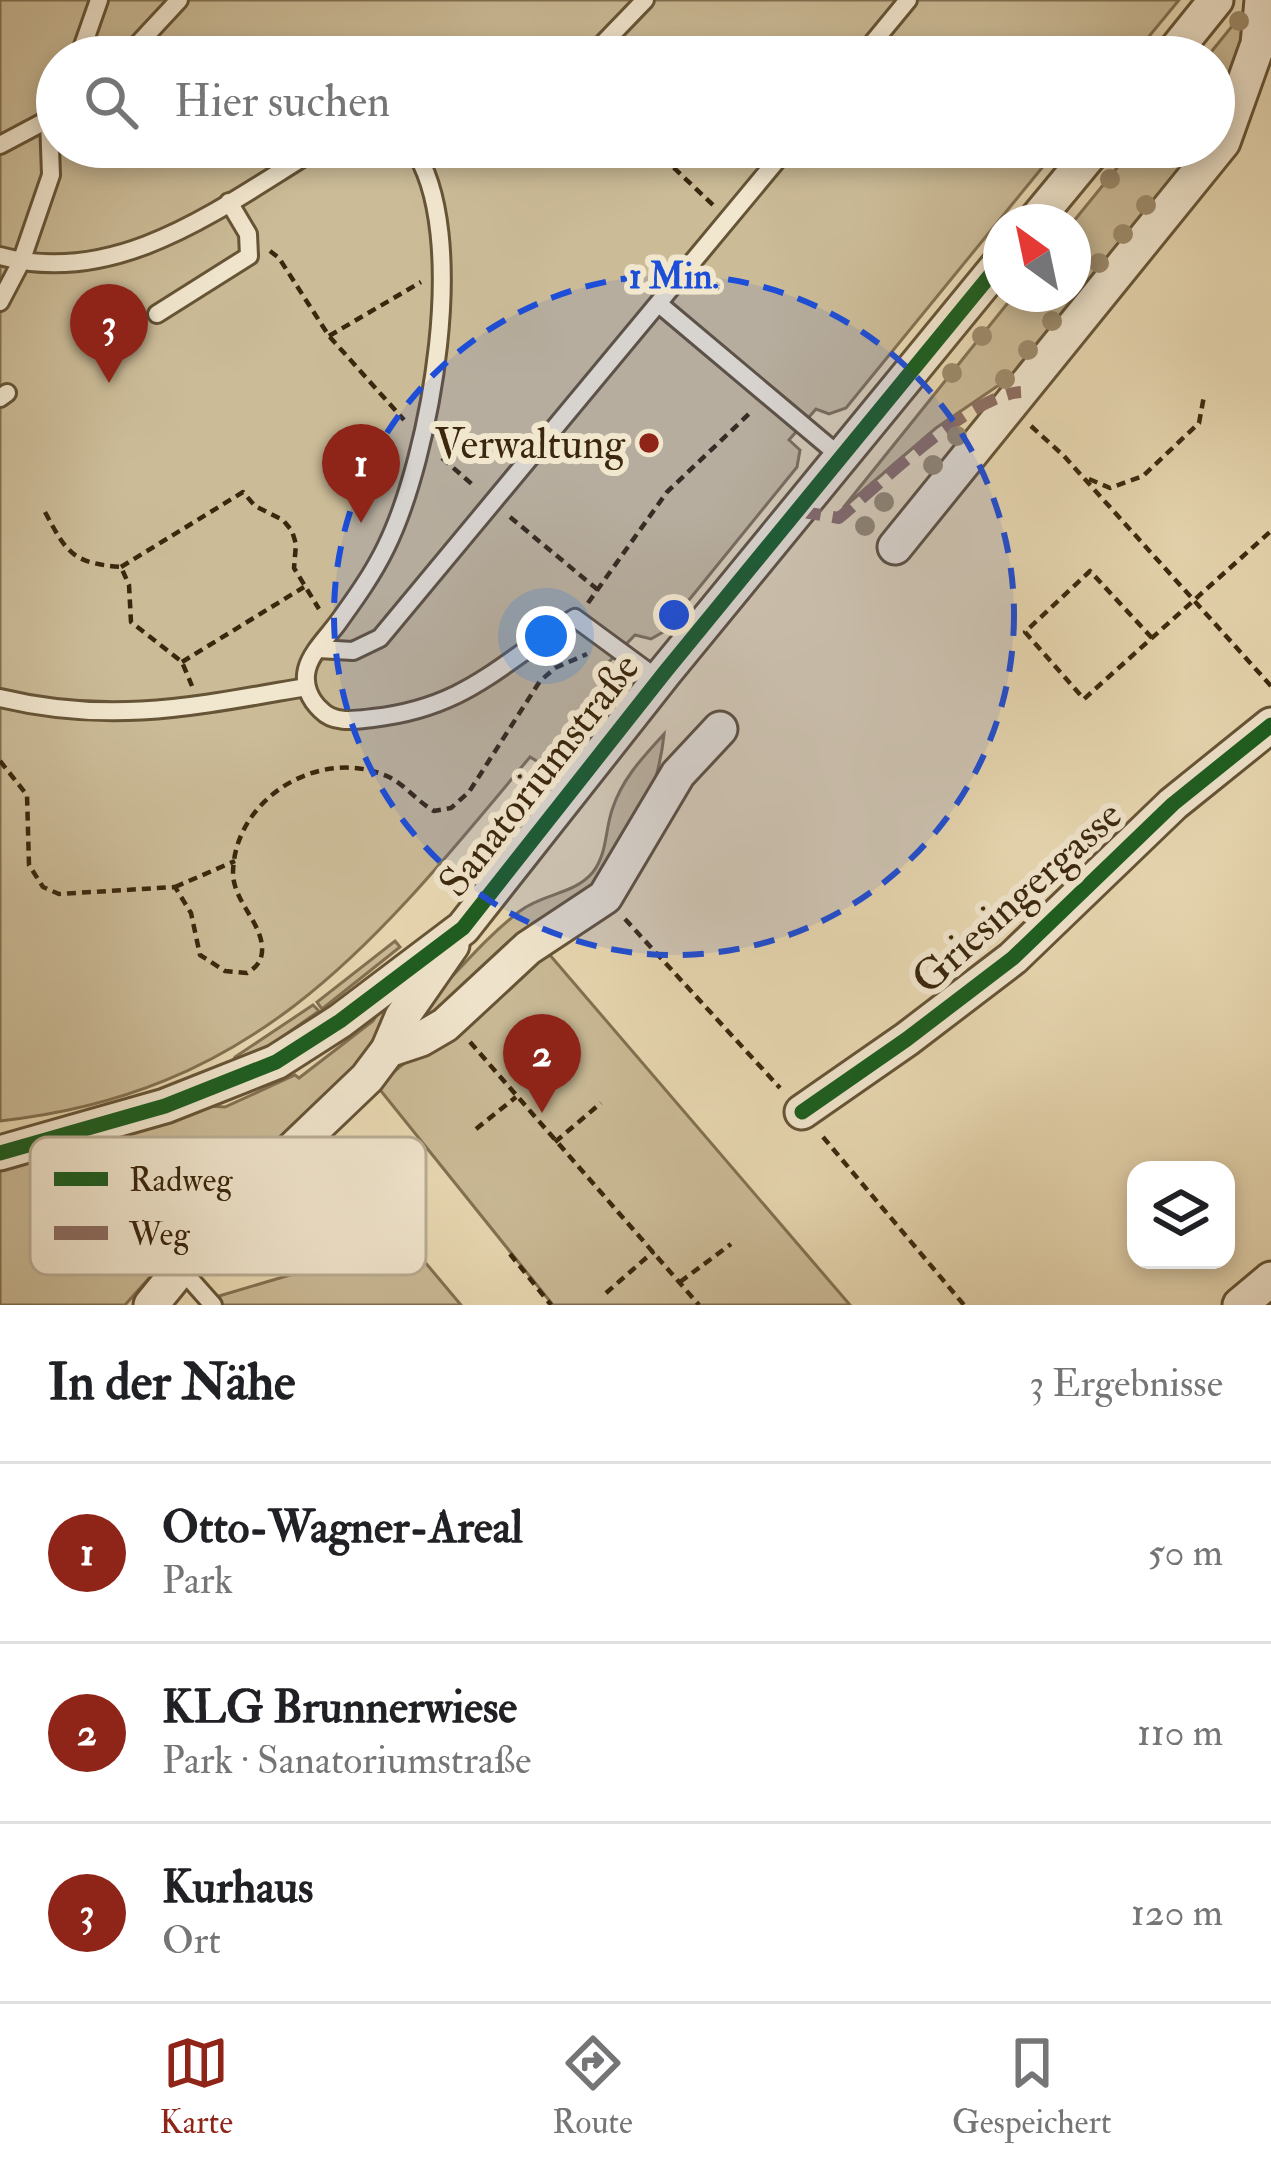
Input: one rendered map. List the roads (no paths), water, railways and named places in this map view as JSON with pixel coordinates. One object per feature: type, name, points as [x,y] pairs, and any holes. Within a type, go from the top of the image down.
[{"type":"street","points":[[1186,36],[1216,0]]},
{"type":"street","points":[[1235,108],[1258,44],[1262,0]]},
{"type":"street","points":[[1049,204],[1079,168]]},
{"type":"street","points":[[895,547],[1202,168]]},
{"type":"street","name":"Sanatoriumstraße","points":[[56,1137],[165,1106],[276,1062],[340,1021],[463,928],[658,680],[983,284]]},
{"type":"street","name":"Griesingergasse","points":[[802,1112],[908,1039],[1012,958],[1173,804],[1271,724]]},
{"type":"street","points":[[388,1050],[421,1039],[451,1020],[528,948],[605,897],[678,774],[720,729]]},
{"type":"street","points":[[306,1137],[368,1078],[388,1050],[402,1017],[463,928]]},
{"type":"street","name":"Sanatoriumstraße","points":[[0,1153],[30,1144]]},
{"type":"street","points":[[151,1305],[176,1275]]},
{"type":"street","points":[[1240,1305],[1271,1279]]},
{"type":"lane","points":[[86,36],[99,0]]},
{"type":"lane","points":[[146,36],[179,0]]},
{"type":"lane","points":[[610,36],[645,0]]},
{"type":"lane","points":[[878,36],[908,0]]},
{"type":"lane","points":[[0,145],[36,123]]},
{"type":"lane","points":[[0,302],[21,262],[51,168]]},
{"type":"lane","points":[[0,256],[63,264],[125,252],[179,232],[286,168]]},
{"type":"lane","points":[[423,168],[430,182],[441,269],[439,347],[423,441],[404,508],[387,546],[307,668],[306,687],[328,717],[398,715],[481,684],[575,618],[658,680]]},
{"type":"lane","points":[[318,649],[353,651],[380,638],[771,168]]},
{"type":"lane","points":[[157,314],[249,256],[248,235],[230,202]]},
{"type":"lane","points":[[659,304],[841,457]]},
{"type":"lane","points":[[0,698],[39,707],[121,714],[201,707],[306,687]]},
{"type":"lane","points":[[186,1275],[213,1305]]},
{"type":"place","name":"Kurhaus","points":[[109,383]]},
{"type":"place","name":"Verwaltung","points":[[649,443]]},
{"type":"place","name":"Otto-Wagner-Areal","points":[[361,523]]},
{"type":"place","name":"KLG Brunnerwiese","points":[[542,1113]]}]
